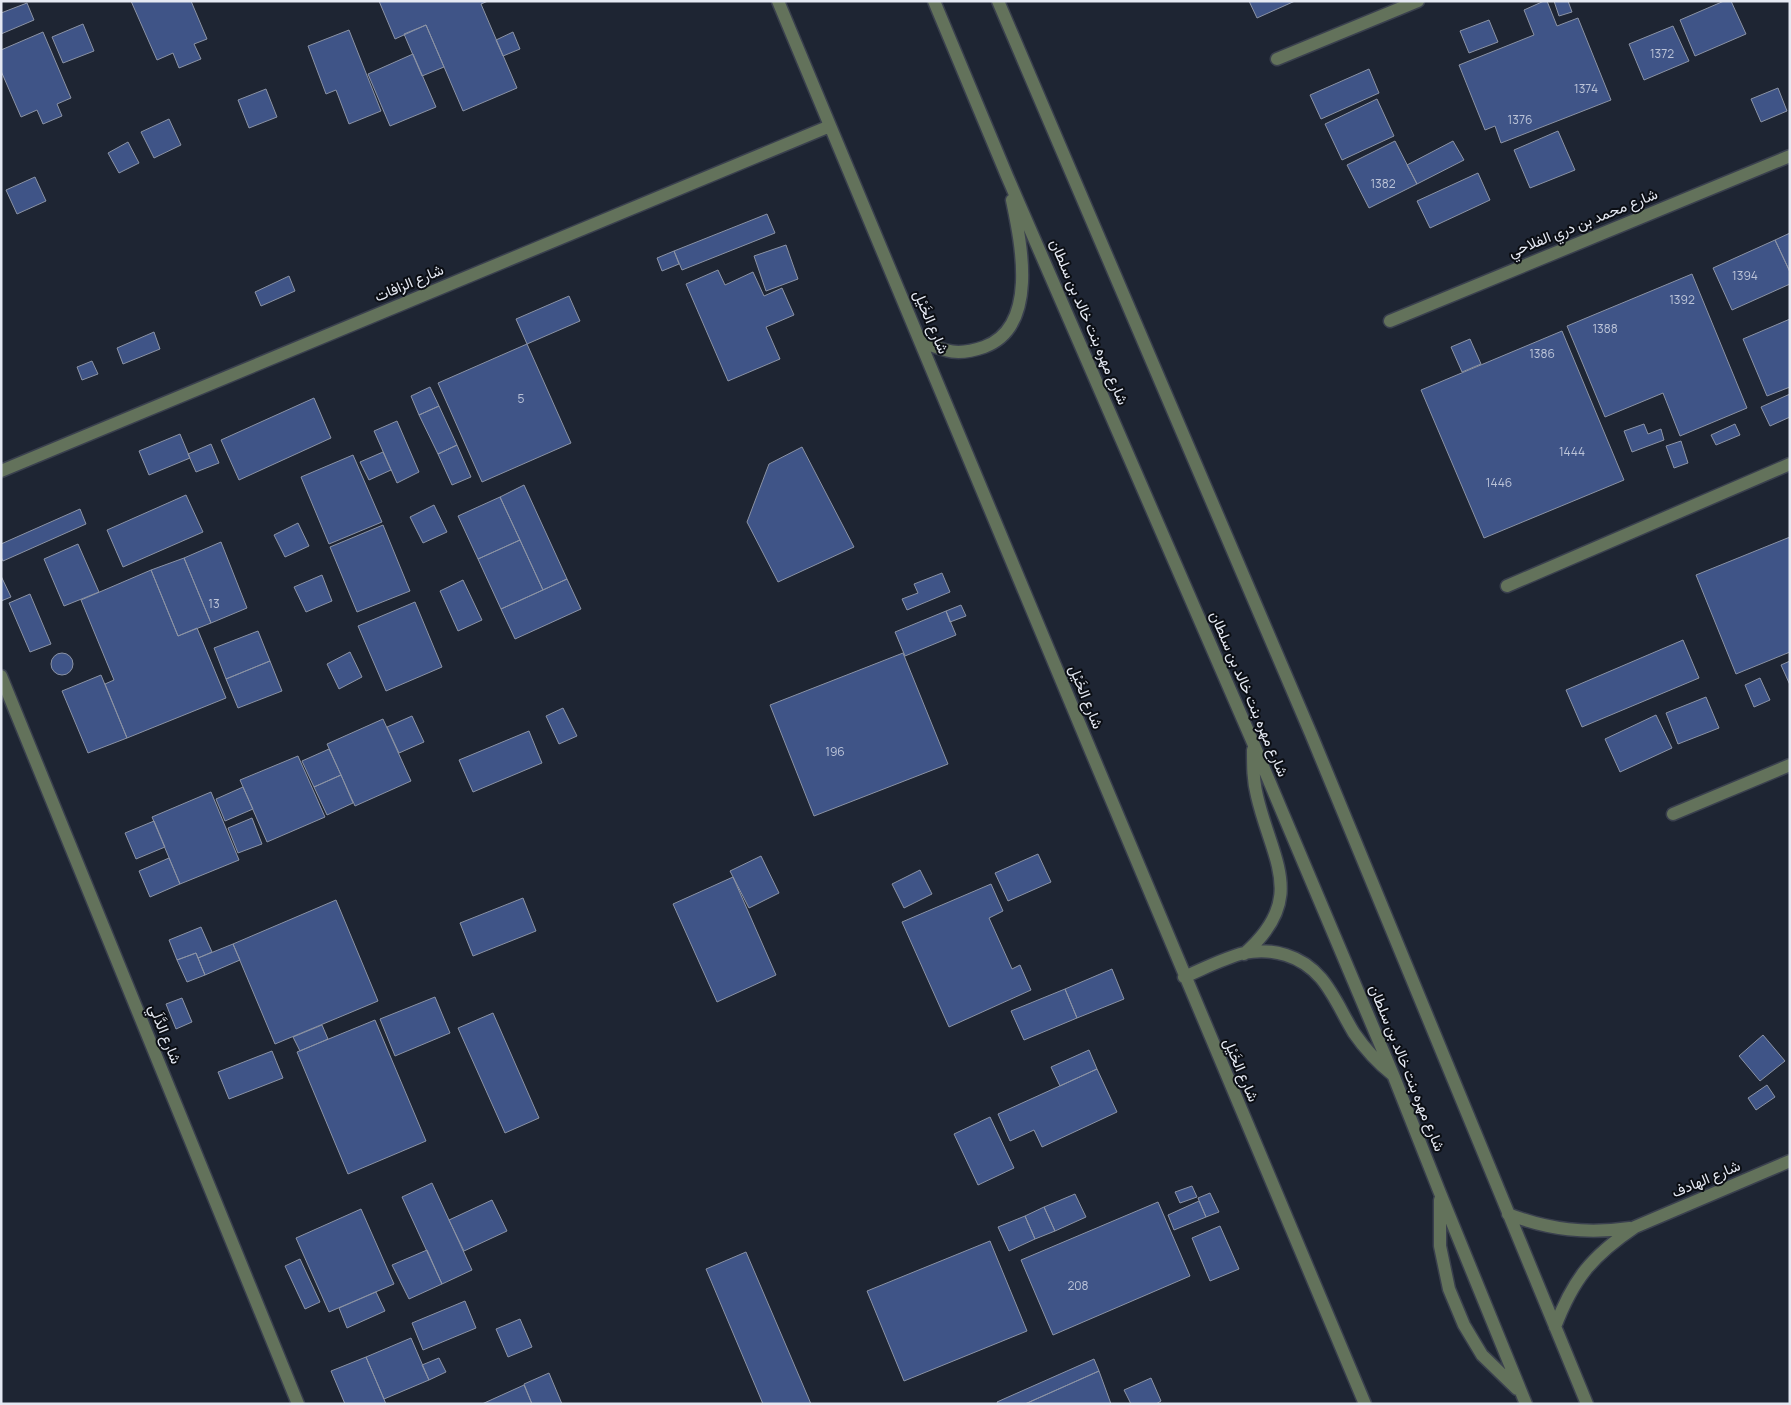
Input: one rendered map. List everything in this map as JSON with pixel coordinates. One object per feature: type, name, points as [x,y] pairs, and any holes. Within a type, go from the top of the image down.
[{"type":"street","name":"شارع الخَيْل","points":[[778,1],[1184,977],[1365,1404]]},
{"type":"street","name":"شارع مهره بنت خالد بن سلطان","points":[[934,1],[1254,745],[1394,1077],[1524,1398]]},
{"type":"street","points":[[998,1],[1311,734],[1587,1404]]},
{"type":"street","points":[[1277,59],[1418,1]]},
{"type":"street","name":"شارع الزافات","points":[[1,471],[830,126]]},
{"type":"street","name":"شارع محمد بن دري الفلاحي","points":[[1390,321],[1790,156]]},
{"type":"street","points":[[921,341],[944,351],[968,352],[992,344],[1010,327],[1018,306],[1023,281],[1021,245],[1008,176]]},
{"type":"street","points":[[1507,586],[1790,464]]},
{"type":"street","name":"شارع الدَّلَي","points":[[1,676],[298,1404]]},
{"type":"street","points":[[1244,954],[1268,929],[1276,913],[1280,896],[1281,878],[1278,861],[1257,797],[1254,780],[1254,745]]},
{"type":"street","points":[[1673,814],[1790,765]]},
{"type":"street","points":[[1184,977],[1244,954],[1261,951],[1278,952],[1295,958],[1310,966],[1323,979],[1365,1049],[1394,1077]]},
{"type":"street","name":"شارع الهادف","points":[[1555,1327],[1564,1302],[1577,1280],[1594,1259],[1613,1242],[1635,1227],[1790,1161]]},
{"type":"street","points":[[1440,1192],[1440,1246],[1449,1289],[1464,1325],[1482,1355],[1524,1398]]},
{"type":"street","name":"شارع الهادف","points":[[1508,1214],[1528,1222],[1570,1231],[1592,1232],[1635,1227]]},
{"type":"building","points":[[131,1],[191,1],[207,39],[194,44],[201,59],[179,68],[173,53],[157,60]]},
{"type":"building","points":[[379,1],[488,1],[481,4],[517,88],[463,111],[426,25],[395,39]]},
{"type":"building","points":[[1249,1],[1295,1],[1257,18]]},
{"type":"building","points":[[1547,1],[1557,26],[1578,18],[1611,100],[1501,143],[1495,126],[1485,130],[1459,65],[1534,35],[1524,10]]},
{"type":"building","points":[[1554,1],[1568,1],[1572,12],[1559,16]]},
{"type":"building","points":[[1724,1],[1731,1],[1746,34],[1695,56],[1680,20]]},
{"type":"building","points":[[27,3],[34,20],[1,34],[1,13]]},
{"type":"building","points":[[1489,20],[1498,42],[1469,53],[1460,31]]},
{"type":"building","points":[[83,24],[94,51],[63,63],[52,37]]},
{"type":"building","points":[[426,25],[444,67],[422,76],[404,34]]},
{"type":"building","points":[[1673,26],[1689,61],[1644,80],[1629,44]]},
{"type":"building","points":[[349,30],[381,111],[349,124],[336,90],[326,94],[308,46]]},
{"type":"building","points":[[43,32],[71,98],[57,104],[62,116],[43,124],[37,110],[21,117],[1,71],[1,50]]},
{"type":"building","points":[[513,32],[520,49],[503,56],[496,40]]},
{"type":"building","points":[[413,54],[436,107],[390,126],[368,74]]},
{"type":"building","points":[[1369,69],[1379,93],[1321,119],[1310,95]]},
{"type":"building","points":[[1778,88],[1787,111],[1761,122],[1751,99]]},
{"type":"building","points":[[266,89],[277,117],[249,128],[238,100]]},
{"type":"building","points":[[1377,99],[1394,136],[1342,160],[1325,124]]},
{"type":"building","points":[[169,119],[181,145],[154,158],[141,132]]},
{"type":"building","points":[[1558,131],[1575,170],[1530,188],[1514,150]]},
{"type":"building","points":[[1395,141],[1417,184],[1369,208],[1347,165]]},
{"type":"building","points":[[1453,141],[1464,160],[1417,184],[1407,165]]},
{"type":"building","points":[[128,142],[139,163],[119,173],[108,153]]},
{"type":"building","points":[[1478,173],[1490,200],[1430,228],[1417,201]]},
{"type":"building","points":[[35,177],[46,201],[17,214],[6,190]]},
{"type":"building","points":[[767,214],[775,233],[682,270],[674,251]]},
{"type":"building","points":[[1790,233],[1790,272],[1775,240]]},
{"type":"building","points":[[1775,240],[1790,272],[1790,284],[1732,310],[1713,268]]},
{"type":"building","points":[[786,245],[798,279],[766,291],[754,256]]},
{"type":"building","points":[[674,251],[679,264],[662,271],[657,258]]},
{"type":"building","points":[[718,270],[725,285],[753,272],[764,296],[782,288],[794,315],[766,327],[780,359],[728,381],[686,284]]},
{"type":"building","points":[[1692,274],[1747,408],[1680,436],[1663,393],[1605,417],[1567,326]]},
{"type":"building","points":[[289,276],[295,291],[261,306],[255,292]]},
{"type":"building","points":[[569,296],[580,321],[527,344],[516,319]]},
{"type":"building","points":[[1790,319],[1790,387],[1767,396],[1743,339]]},
{"type":"building","points":[[1562,331],[1624,480],[1484,538],[1421,390]]},
{"type":"building","points":[[154,332],[160,349],[123,364],[117,348]]},
{"type":"building","points":[[1470,339],[1481,364],[1462,372],[1451,347]]},
{"type":"building","points":[[527,344],[571,443],[482,482],[438,383]]},
{"type":"building","points":[[92,361],[98,374],[82,380],[77,367]]},
{"type":"building","points":[[430,387],[439,406],[419,415],[411,396]]},
{"type":"building","points":[[1790,394],[1790,417],[1770,426],[1761,407]]},
{"type":"building","points":[[314,398],[331,438],[239,480],[221,440]]},
{"type":"building","points":[[439,406],[457,445],[438,454],[419,415]]},
{"type":"building","points":[[397,421],[419,472],[397,483],[374,431]]},
{"type":"building","points":[[1644,424],[1648,434],[1661,429],[1664,440],[1632,452],[1624,431]]},
{"type":"building","points":[[1735,424],[1740,435],[1716,445],[1711,435]]},
{"type":"building","points":[[180,434],[190,458],[149,475],[139,451]]},
{"type":"building","points":[[1681,441],[1688,463],[1674,468],[1666,446]]},
{"type":"building","points":[[211,444],[219,463],[196,472],[188,454]]},
{"type":"building","points":[[457,445],[471,477],[452,485],[438,454]]},
{"type":"building","points":[[802,447],[854,547],[778,582],[747,522],[769,464]]},
{"type":"building","points":[[383,452],[391,470],[369,480],[360,462]]},
{"type":"building","points":[[353,455],[382,522],[329,544],[301,477]]},
{"type":"building","points":[[524,485],[567,579],[543,590],[500,497]]},
{"type":"building","points":[[186,495],[203,532],[123,567],[107,530]]},
{"type":"building","points":[[500,497],[520,540],[478,559],[458,516]]},
{"type":"building","points":[[434,505],[447,532],[423,543],[410,517]]},
{"type":"building","points":[[80,509],[86,524],[3,561],[1,557],[1,544]]},
{"type":"building","points":[[298,523],[309,546],[285,557],[274,535]]},
{"type":"building","points":[[383,525],[410,591],[357,612],[330,547]]},
{"type":"building","points":[[1790,537],[1790,652],[1736,674],[1696,575]]},
{"type":"building","points":[[520,540],[543,590],[501,609],[478,559]]},
{"type":"building","points":[[221,542],[247,608],[211,623],[184,558]]},
{"type":"building","points":[[78,544],[99,592],[64,606],[44,559]]},
{"type":"building","points":[[184,558],[211,623],[178,636],[151,570]]},
{"type":"building","points":[[151,570],[178,636],[197,628],[226,698],[127,738],[105,684],[114,680],[81,600]]},
{"type":"building","points":[[942,573],[950,592],[907,610],[902,599],[918,593],[914,584]]},
{"type":"building","points":[[322,575],[332,601],[306,612],[294,587]]},
{"type":"building","points":[[1,576],[11,597],[1,601]]},
{"type":"building","points":[[567,579],[581,609],[515,639],[501,609]]},
{"type":"building","points":[[463,580],[482,620],[458,631],[440,591]]},
{"type":"building","points":[[30,594],[51,644],[30,652],[9,603]]},
{"type":"building","points":[[415,602],[442,667],[386,691],[358,626]]},
{"type":"building","points":[[961,605],[966,616],[950,622],[946,611]]},
{"type":"building","points":[[946,611],[956,635],[905,656],[895,632]]},
{"type":"building","points":[[258,631],[270,661],[226,679],[214,648]]},
{"type":"building","points":[[1683,640],[1699,678],[1582,727],[1566,690]]},
{"type":"building","points":[[350,652],[362,677],[339,689],[327,664]]},
{"type":"building","points":[[62,653],[70,656],[73,664],[70,672],[62,675],[54,672],[51,664],[54,656]]},
{"type":"building","points":[[903,653],[948,764],[814,816],[770,705]]},
{"type":"building","points":[[270,661],[282,691],[238,708],[226,679]]},
{"type":"building","points":[[1790,661],[1790,685],[1781,665]]},
{"type":"building","points":[[101,675],[127,738],[88,753],[62,691]]},
{"type":"building","points":[[1760,678],[1770,700],[1754,707],[1745,685]]},
{"type":"building","points":[[1706,697],[1719,728],[1678,744],[1666,713]]},
{"type":"building","points":[[563,708],[577,736],[559,744],[546,716]]},
{"type":"building","points":[[1656,715],[1672,748],[1620,772],[1605,739]]},
{"type":"building","points":[[412,716],[424,742],[399,753],[387,727]]},
{"type":"building","points":[[383,719],[411,781],[355,806],[327,744]]},
{"type":"building","points":[[529,731],[542,763],[473,792],[459,760]]},
{"type":"building","points":[[329,749],[341,775],[314,787],[302,761]]},
{"type":"building","points":[[298,756],[325,817],[267,842],[240,780]]},
{"type":"building","points":[[341,775],[353,803],[327,815],[314,787]]},
{"type":"building","points":[[243,787],[253,809],[225,821],[216,799]]},
{"type":"building","points":[[211,792],[239,860],[180,884],[152,817]]},
{"type":"building","points":[[252,818],[262,844],[238,853],[228,828]]},
{"type":"building","points":[[154,821],[165,847],[136,859],[125,833]]},
{"type":"building","points":[[1038,854],[1051,882],[1008,901],[995,873]]},
{"type":"building","points":[[761,856],[779,893],[749,908],[730,871]]},
{"type":"building","points":[[169,858],[180,884],[150,897],[139,871]]},
{"type":"building","points":[[920,870],[932,894],[904,908],[892,884]]},
{"type":"building","points":[[733,877],[776,975],[717,1002],[673,904]]},
{"type":"building","points":[[991,884],[1003,911],[989,918],[1012,969],[1020,965],[1031,990],[949,1027],[902,922]]},
{"type":"building","points":[[523,898],[536,931],[473,956],[460,923]]},
{"type":"building","points":[[336,900],[378,1001],[275,1044],[233,944]]},
{"type":"building","points":[[201,927],[212,952],[198,958],[196,953],[177,960],[169,940]]},
{"type":"building","points":[[233,944],[240,960],[205,975],[198,958]]},
{"type":"building","points":[[196,953],[205,975],[187,982],[177,960]]},
{"type":"building","points":[[1112,969],[1124,999],[1077,1018],[1065,989]]},
{"type":"building","points":[[1065,989],[1077,1018],[1024,1040],[1011,1011]]},
{"type":"building","points":[[435,997],[450,1033],[395,1056],[380,1019]]},
{"type":"building","points":[[182,998],[192,1022],[176,1029],[166,1004]]},
{"type":"building","points":[[493,1013],[539,1118],[505,1133],[458,1028]]},
{"type":"building","points":[[375,1020],[426,1141],[348,1174],[297,1052]]},
{"type":"building","points":[[322,1025],[328,1039],[300,1051],[293,1037]]},
{"type":"building","points":[[1763,1035],[1785,1061],[1760,1081],[1739,1056]]},
{"type":"building","points":[[1089,1050],[1097,1069],[1060,1086],[1051,1067]]},
{"type":"building","points":[[272,1051],[283,1078],[229,1099],[218,1072]]},
{"type":"building","points":[[1097,1069],[1117,1112],[1042,1147],[1034,1130],[1010,1141],[998,1114]]},
{"type":"building","points":[[1767,1085],[1775,1097],[1756,1110],[1748,1098]]},
{"type":"building","points":[[990,1117],[1014,1168],[978,1185],[954,1134]]},
{"type":"building","points":[[432,1183],[472,1270],[442,1284],[402,1197]]},
{"type":"building","points":[[1192,1186],[1197,1197],[1180,1203],[1175,1192]]},
{"type":"building","points":[[1210,1193],[1219,1212],[1206,1217],[1198,1198]]},
{"type":"building","points":[[1075,1194],[1086,1217],[1055,1231],[1044,1207]]},
{"type":"building","points":[[492,1200],[507,1231],[464,1251],[449,1220]]},
{"type":"building","points":[[1199,1201],[1206,1217],[1174,1230],[1168,1215]]},
{"type":"building","points":[[1158,1202],[1190,1276],[1053,1335],[1021,1260]]},
{"type":"building","points":[[1044,1207],[1055,1231],[1035,1239],[1025,1216]]},
{"type":"building","points":[[361,1209],[394,1284],[329,1312],[296,1238]]},
{"type":"building","points":[[1025,1216],[1035,1239],[1009,1251],[998,1227]]},
{"type":"building","points":[[1220,1226],[1239,1269],[1210,1281],[1192,1238]]},
{"type":"building","points":[[990,1241],[1027,1331],[904,1381],[867,1291]]},
{"type":"building","points":[[427,1250],[442,1284],[409,1299],[392,1265]]},
{"type":"building","points":[[746,1252],[811,1404],[763,1404],[706,1269]]},
{"type":"building","points":[[300,1259],[320,1302],[305,1309],[285,1266]]},
{"type":"building","points":[[376,1292],[385,1311],[347,1328],[339,1308]]},
{"type":"building","points":[[465,1301],[476,1328],[423,1350],[412,1323]]},
{"type":"building","points":[[520,1319],[532,1347],[508,1357],[496,1329]]},
{"type":"building","points":[[411,1338],[429,1380],[384,1399],[366,1357]]},
{"type":"building","points":[[366,1357],[386,1404],[345,1404],[331,1371]]},
{"type":"building","points":[[439,1358],[446,1372],[429,1380],[422,1365]]},
{"type":"building","points":[[1094,1359],[1099,1371],[1025,1404],[998,1404],[997,1402]]},
{"type":"building","points":[[1099,1371],[1111,1404],[1025,1404]]},
{"type":"building","points":[[549,1373],[562,1404],[532,1404],[524,1384]]},
{"type":"building","points":[[1151,1378],[1161,1401],[1156,1404],[1131,1404],[1124,1390]]},
{"type":"building","points":[[524,1385],[532,1404],[482,1404]]}]
